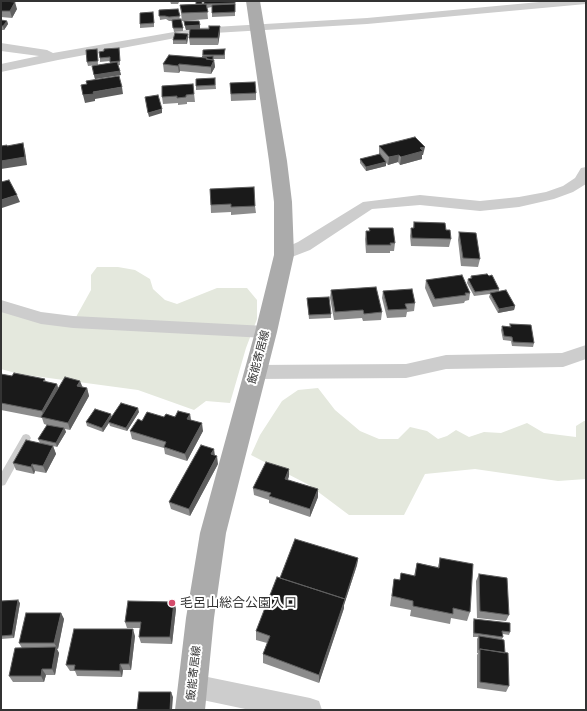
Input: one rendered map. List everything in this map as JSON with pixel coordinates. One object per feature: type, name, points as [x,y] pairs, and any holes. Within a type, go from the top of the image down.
[{"type":"main road","name":"飯能寄居線","points":[[190,710],[201,611],[213,533],[266,332],[284,255],[283,202],[278,161],[253,1]]},
{"type":"street","points":[[1,68],[58,56],[197,32],[257,29],[586,1]]},
{"type":"street","points":[[1,47],[58,56]]},
{"type":"street","points":[[284,255],[304,246],[368,206],[420,200],[480,206],[519,202],[549,196],[568,189],[581,181],[586,173]]},
{"type":"street","points":[[1,306],[41,318],[73,322],[266,332]]},
{"type":"street","points":[[255,372],[406,371],[446,362],[563,360],[586,352]]},
{"type":"street","points":[[193,686],[310,710]]},
{"type":"lane","points":[[1,482],[26,438]]},
{"type":"shaded area","points":[[97,267],[118,267],[135,270],[150,279],[153,289],[165,300],[177,304],[217,288],[247,288],[257,300],[257,319],[246,348],[230,403],[206,401],[194,410],[138,390],[19,374],[1,369],[1,310],[76,317],[91,290],[91,275]]},
{"type":"shaded area","points":[[318,388],[335,410],[360,431],[379,439],[398,439],[410,427],[427,431],[438,439],[447,436],[456,430],[469,437],[484,432],[501,433],[527,423],[544,433],[576,437],[576,426],[586,421],[586,479],[558,481],[475,469],[425,474],[404,515],[349,515],[309,485],[251,455],[260,435],[282,401],[298,390]]},
{"type":"building","points":[[1,1],[15,2],[10,11],[1,11]]},
{"type":"building","points":[[196,1],[202,1],[202,4],[196,4]]},
{"type":"building","points":[[204,1],[235,1],[235,3],[204,4]]},
{"type":"building","points":[[206,4],[208,12],[182,13],[180,5]]},
{"type":"building","points":[[235,4],[235,12],[212,13],[212,5]]},
{"type":"building","points":[[178,9],[180,16],[159,16],[159,10]]},
{"type":"building","points":[[153,12],[154,23],[140,24],[140,13]]},
{"type":"building","points":[[181,19],[183,28],[173,28],[172,20]]},
{"type":"building","points":[[1,20],[7,21],[3,26],[1,26]]},
{"type":"building","points":[[184,21],[199,21],[200,25],[185,26]]},
{"type":"building","points":[[209,26],[220,26],[218,38],[189,38],[190,29],[209,29]]},
{"type":"building","points":[[175,33],[188,34],[186,40],[173,40]]},
{"type":"building","points":[[119,48],[120,61],[110,62],[110,57],[100,58],[99,52],[104,51],[104,49]]},
{"type":"building","points":[[97,49],[98,61],[87,62],[86,50]]},
{"type":"building","points":[[225,49],[224,55],[203,55],[203,50]]},
{"type":"building","points":[[169,55],[207,58],[206,59],[214,60],[211,67],[163,64]]},
{"type":"building","points":[[213,56],[213,60],[202,57]]},
{"type":"building","points":[[117,62],[120,71],[94,75],[92,66]]},
{"type":"building","points":[[119,76],[122,87],[93,92],[94,94],[83,95],[81,85],[87,84],[86,81]]},
{"type":"building","points":[[215,78],[215,85],[196,86],[196,79]]},
{"type":"building","points":[[255,82],[256,93],[231,94],[230,83]]},
{"type":"building","points":[[193,84],[194,94],[177,98],[177,96],[162,97],[162,86]]},
{"type":"building","points":[[158,95],[162,109],[148,113],[145,97]]},
{"type":"building","points":[[415,137],[425,147],[420,148],[423,151],[401,157],[399,155],[389,157],[379,146]]},
{"type":"building","points":[[23,143],[25,157],[1,161],[1,146]]},
{"type":"building","points":[[380,154],[386,162],[366,167],[360,159]]},
{"type":"building","points":[[9,180],[17,195],[1,200],[1,182]]},
{"type":"building","points":[[254,187],[255,206],[231,207],[231,204],[211,205],[210,189]]},
{"type":"building","points":[[414,222],[445,223],[446,230],[450,230],[451,239],[412,238],[411,228],[414,228]]},
{"type":"building","points":[[369,228],[393,228],[395,243],[390,243],[391,245],[367,245],[366,231],[370,231]]},
{"type":"building","points":[[459,232],[476,233],[480,259],[463,258]]},
{"type":"building","points":[[487,274],[489,276],[492,275],[499,289],[475,292],[468,279],[472,278],[471,276]]},
{"type":"building","points":[[462,275],[470,293],[465,293],[466,295],[435,299],[426,280]]},
{"type":"building","points":[[376,287],[382,312],[364,314],[363,310],[335,312],[331,290]]},
{"type":"building","points":[[412,289],[415,303],[405,304],[407,309],[388,310],[383,291]]},
{"type":"building","points":[[506,290],[515,306],[499,309],[490,293]]},
{"type":"building","points":[[329,297],[331,314],[309,315],[307,298]]},
{"type":"building","points":[[510,324],[531,325],[534,343],[513,342],[512,337],[504,336],[502,326],[511,327]]},
{"type":"building","points":[[14,373],[45,379],[43,381],[57,384],[42,411],[1,403],[1,374],[12,376]]},
{"type":"building","points":[[65,377],[80,381],[77,386],[87,388],[68,423],[41,417]]},
{"type":"building","points":[[121,403],[138,408],[126,428],[108,422]]},
{"type":"building","points":[[95,409],[111,414],[102,428],[86,422]]},
{"type":"building","points":[[178,411],[190,414],[187,419],[202,423],[185,454],[164,447],[166,442],[130,431],[138,419],[142,421],[147,412],[164,417],[166,414],[175,417]]},
{"type":"building","points":[[47,425],[64,428],[56,443],[38,439]]},
{"type":"building","points":[[26,440],[53,446],[43,466],[32,464],[31,467],[13,463]]},
{"type":"building","points":[[201,445],[214,449],[211,454],[217,456],[189,509],[169,502]]},
{"type":"building","points":[[266,462],[289,469],[285,479],[318,489],[310,509],[269,496],[271,493],[253,488]]},
{"type":"building","points":[[295,539],[358,558],[345,599],[280,578]]},
{"type":"building","points":[[440,558],[473,564],[470,612],[453,608],[453,614],[413,606],[413,601],[392,596],[394,579],[400,580],[401,573],[415,576],[417,563],[439,568]]},
{"type":"building","points":[[479,574],[507,578],[509,615],[480,611]]},
{"type":"building","points":[[277,577],[345,599],[319,675],[263,654],[270,636],[256,631]]},
{"type":"building","points":[[18,600],[12,635],[1,636],[1,601]]},
{"type":"building","points":[[128,601],[174,602],[170,637],[139,637],[141,622],[125,622]]},
{"type":"building","points":[[26,613],[61,613],[54,643],[19,643]]},
{"type":"building","points":[[474,619],[510,623],[510,632],[502,631],[503,637],[474,633]]},
{"type":"building","points":[[74,629],[133,629],[129,664],[120,664],[120,671],[74,670],[75,665],[66,665]]},
{"type":"building","points":[[479,636],[504,640],[505,653],[479,650]]},
{"type":"building","points":[[56,647],[52,669],[42,669],[41,676],[9,676],[15,648]]},
{"type":"building","points":[[480,649],[508,653],[509,686],[480,682]]},
{"type":"building","points":[[139,692],[171,692],[170,710],[137,710]]},
{"type":"place","name":"毛呂山総合公園入口","points":[[172,603]]}]
